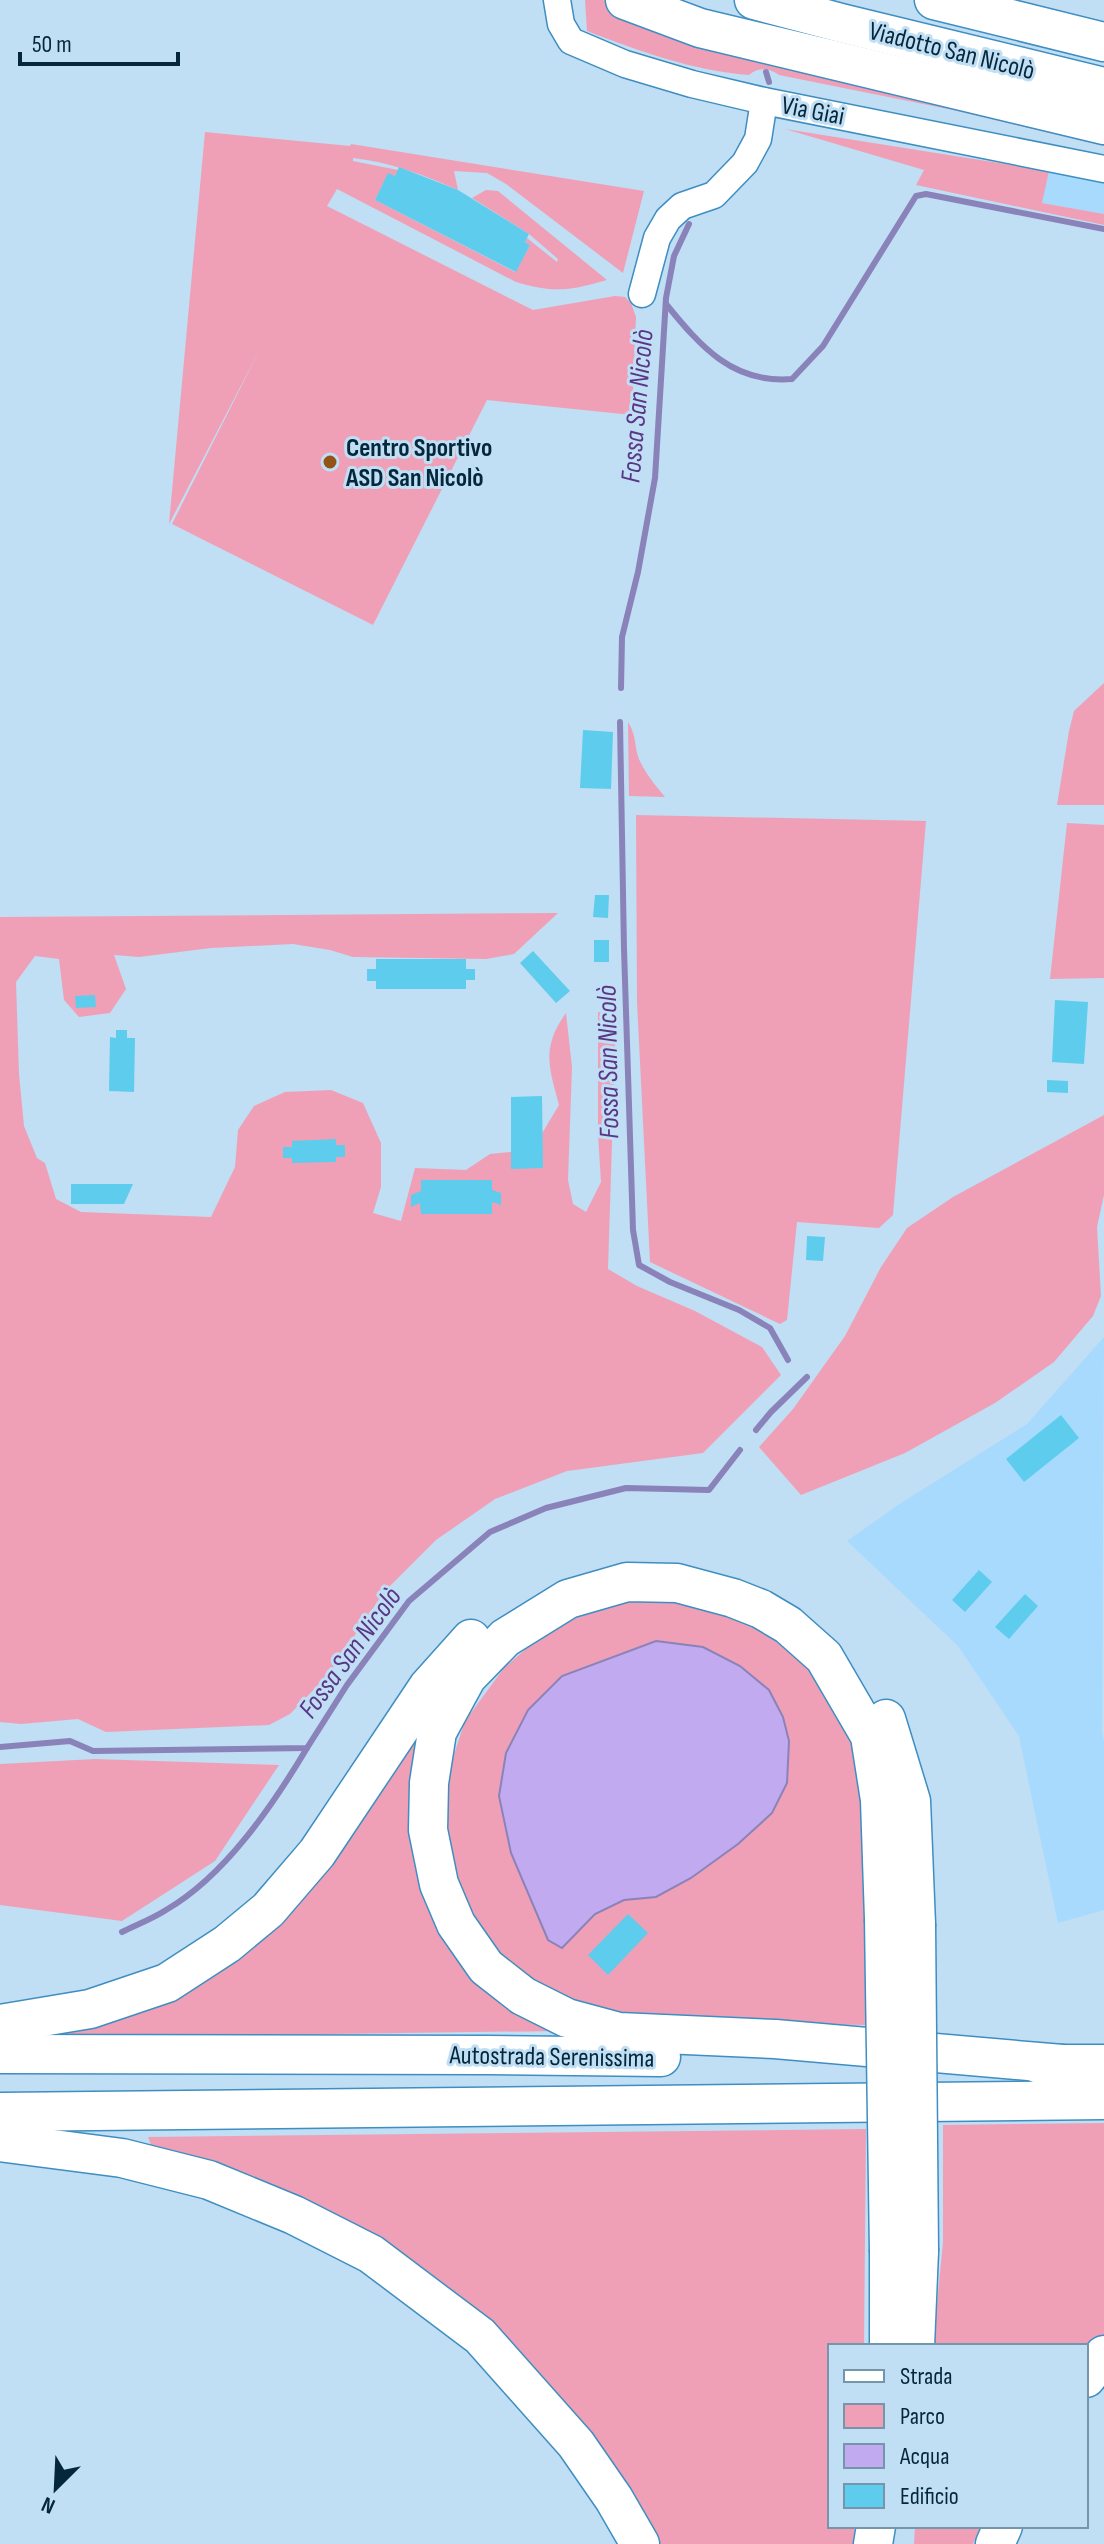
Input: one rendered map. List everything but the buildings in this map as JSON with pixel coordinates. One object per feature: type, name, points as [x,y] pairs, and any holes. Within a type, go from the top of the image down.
[{"type":"highway","points":[[625,0],[700,28],[1104,125]]},
{"type":"highway","name":"Viadotto San Nicolò","points":[[754,0],[1104,87]]},
{"type":"highway","points":[[934,0],[1104,42]]},
{"type":"highway","points":[[0,2024],[90,2009],[167,1983],[227,1944],[268,1910],[317,1853],[428,1687],[466,1643],[505,1611],[548,1586],[593,1573],[658,1561],[723,1568],[770,1589],[810,1615],[846,1652],[876,1692],[911,1801],[900,1922],[904,2251],[915,2344]]},
{"type":"highway","points":[[900,1922],[870,1736],[824,1657],[788,1625],[761,1609],[677,1583],[627,1582],[568,1599],[505,1638],[467,1677],[437,1732],[429,1783],[428,1830],[439,1884],[456,1924],[486,1967],[523,1996],[567,2018],[619,2032],[775,2039],[1062,2064]]},
{"type":"highway","name":"Autostrada Serenissima","points":[[0,2054],[471,2054],[1104,2064]]},
{"type":"highway","name":"Autostrada Serenissima","points":[[0,2112],[1104,2100]]},
{"type":"highway","points":[[0,2142],[122,2158],[209,2180],[294,2215],[371,2254],[480,2336],[576,2444],[640,2544]]},
{"type":"highway","points":[[889,2344],[904,2251]]},
{"type":"highway","points":[[1088,2375],[1104,2355]]},
{"type":"street","name":"Via Giai","points":[[557,0],[561,24],[571,41],[625,64],[764,101],[1104,169]]},
{"type":"street","points":[[642,294],[657,238],[668,219],[682,206],[714,195],[745,163],[758,139],[764,101]]},
{"type":"shaded area","points":[[1049,171],[1104,181],[1104,214],[1041,203]]},
{"type":"shaded area","points":[[1104,1337],[1104,1910],[1058,1923],[1019,1736],[958,1646],[847,1541],[901,1503],[1027,1424]]},
{"type":"green space","points":[[585,0],[603,0],[644,19],[1104,136],[1104,146],[953,110],[779,75],[768,70],[749,75],[727,73],[666,59],[587,31]]},
{"type":"green space","points":[[785,129],[1049,171],[1042,203],[1104,214],[1104,225],[916,185],[924,170]]},
{"type":"green space","points":[[205,132],[351,144],[644,191],[623,273],[487,173],[454,171],[458,190],[407,170],[353,158],[353,161],[398,170],[395,176],[388,174],[375,200],[515,272],[530,245],[525,242],[527,238],[557,262],[558,259],[529,234],[472,198],[486,190],[498,191],[607,280],[561,289],[529,286],[337,189],[327,206],[533,310],[615,296],[625,297],[631,303],[636,317],[632,415],[487,400],[373,625],[172,524],[259,351],[169,524]]},
{"type":"green space","points":[[1104,683],[1104,805],[1057,805],[1074,711]]},
{"type":"green space","points":[[628,722],[641,764],[665,797],[629,796]]},
{"type":"green space","points":[[636,815],[926,821],[893,1215],[879,1228],[797,1222],[787,1320],[780,1324],[650,1262],[637,1002]]},
{"type":"green space","points":[[1067,823],[1104,825],[1104,978],[1050,979]]},
{"type":"green space","points":[[558,913],[514,954],[486,959],[353,957],[293,944],[211,948],[139,957],[114,955],[126,989],[110,1013],[79,1017],[64,1000],[59,959],[35,956],[16,982],[19,1074],[24,1126],[37,1158],[45,1163],[56,1199],[81,1212],[211,1217],[235,1167],[238,1130],[254,1106],[285,1092],[331,1090],[363,1103],[381,1143],[381,1187],[373,1213],[401,1221],[415,1168],[466,1170],[490,1154],[532,1150],[559,1105],[549,1058],[553,1037],[566,1013],[572,1067],[568,1180],[573,1204],[586,1212],[601,1182],[598,1012],[616,1016],[608,1269],[762,1347],[781,1375],[703,1453],[567,1471],[495,1499],[436,1540],[384,1592],[328,1675],[290,1714],[269,1725],[106,1732],[78,1719],[21,1724],[0,1722],[0,917]]},
{"type":"green space","points":[[1104,1115],[1104,1195],[1097,1227],[1101,1296],[1093,1316],[1054,1362],[995,1403],[905,1453],[801,1495],[759,1447],[793,1409],[845,1336],[881,1267],[907,1228],[953,1197]]},
{"type":"green space","points":[[695,1597],[750,1618],[813,1668],[862,1759],[871,1839],[867,2025],[606,2021],[557,2003],[503,1961],[472,1919],[447,1853],[445,1782],[465,1721],[504,1668],[549,1629],[614,1603]]},
{"type":"green space","points":[[450,1684],[429,1888],[558,2031],[9,2038],[252,1942],[316,1884],[388,1772]]},
{"type":"green space","points":[[95,1759],[279,1765],[215,1861],[122,1921],[0,1905],[0,1764]]},
{"type":"green space","points":[[1104,2123],[1104,2336],[1088,2354],[1088,2344],[933,2344],[943,2242],[943,2125]]},
{"type":"green space","points":[[866,2129],[864,2344],[828,2344],[828,2528],[855,2528],[853,2544],[647,2544],[488,2333],[156,2158],[148,2137]]},
{"type":"green space","points":[[915,2528],[980,2528],[973,2544],[914,2544]]},
{"type":"water","points":[[656,1641],[703,1647],[740,1666],[769,1690],[783,1717],[789,1741],[787,1783],[772,1813],[738,1844],[691,1878],[656,1897],[624,1900],[595,1914],[562,1948],[548,1940],[511,1853],[499,1796],[506,1753],[528,1710],[562,1676]]},
{"type":"waterway","name":"Fossa San Nicolò","points":[[766,72],[769,82]]},
{"type":"waterway","points":[[666,304],[692,335],[735,369],[771,379],[792,379],[823,346],[916,196],[926,194],[1104,229]]},
{"type":"waterway","name":"Fossa San Nicolò","points":[[621,688],[622,637],[638,572],[655,478],[666,298],[674,256],[689,224]]},
{"type":"waterway","name":"Fossa San Nicolò","points":[[620,722],[633,1230],[639,1265],[670,1282],[739,1310],[770,1328],[788,1360]]},
{"type":"waterway","name":"Fossa San Nicolò","points":[[756,1430],[807,1377]]},
{"type":"waterway","name":"Fossa San Nicolò","points":[[0,1747],[70,1741],[93,1751],[307,1748],[347,1685],[409,1601],[490,1532],[546,1508],[626,1488],[709,1490],[740,1450]]},
{"type":"waterway","points":[[122,1932],[188,1896],[228,1859],[279,1793],[307,1748]]},
{"type":"place","name":"Centro Sportivo ASD San Nicolò","points":[[330,462]]}]
